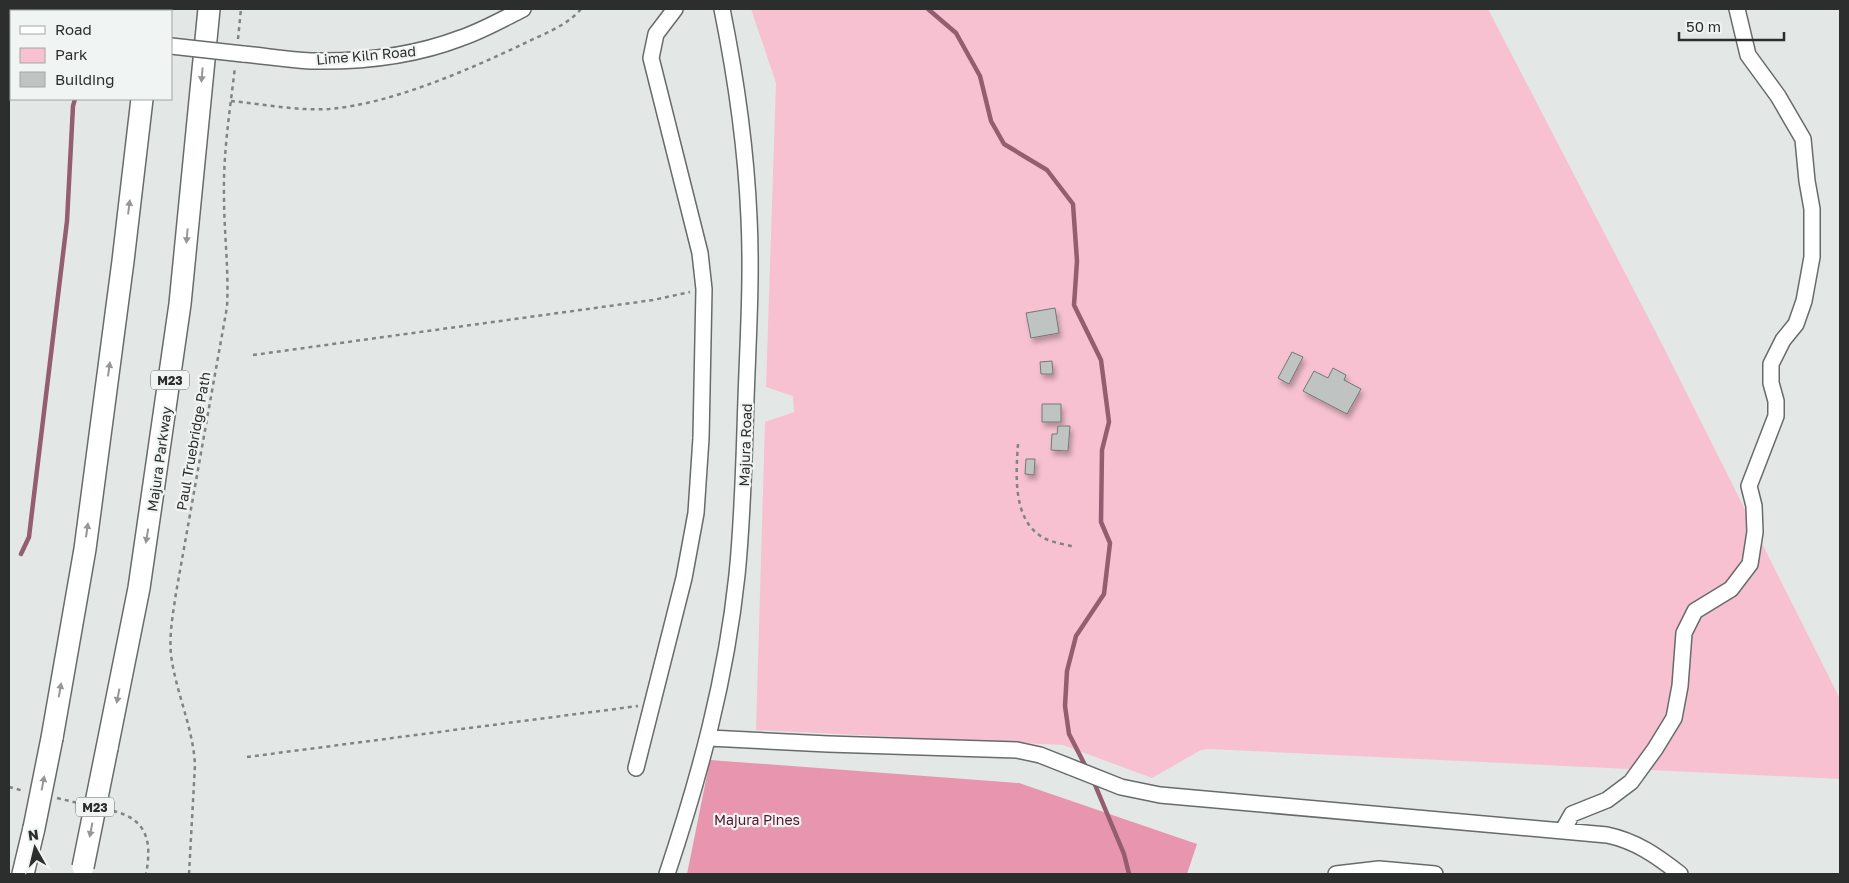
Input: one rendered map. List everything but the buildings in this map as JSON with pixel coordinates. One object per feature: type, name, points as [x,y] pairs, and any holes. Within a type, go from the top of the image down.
[{"type":"highway","name":"Majura Parkway","points":[[83,871],[139,588],[179,314],[208,9]]},
{"type":"highway","points":[[23,874],[52,738],[85,550],[142,100]]},
{"type":"street","name":"Lime Kiln Road","points":[[172,46],[320,61],[349,60],[414,52],[462,38],[523,9]]},
{"type":"street","points":[[636,768],[684,578],[696,512],[701,438],[704,289],[700,253],[652,58],[656,34],[675,9]]},
{"type":"street","name":"Majura Road","points":[[667,874],[709,738],[724,668],[737,576],[744,483],[749,332],[749,219],[740,106],[722,9]]},
{"type":"street","points":[[1563,830],[1572,814],[1607,800],[1631,782],[1655,749],[1674,718],[1680,686],[1684,634],[1695,611],[1732,589],[1750,564],[1755,532],[1754,506],[1749,486],[1776,416],[1776,402],[1771,383],[1771,364],[1782,340],[1796,324],[1804,301],[1812,257],[1812,209],[1803,139],[1778,96],[1748,56],[1736,9]]},
{"type":"street","points":[[709,738],[1018,750],[1040,755],[1121,787],[1160,795],[1606,834],[1632,842],[1654,854],[1680,874]]},
{"type":"street","points":[[1336,874],[1356,870],[1379,869],[1435,874]]},
{"type":"path","name":"Paul Truebridge Path","points":[[189,874],[194,751],[176,682],[170,640],[176,593],[227,307],[228,282],[224,180],[231,101],[239,53],[241,9]]},
{"type":"path","points":[[231,101],[329,109],[381,99],[488,60],[550,31],[567,21],[581,9]]},
{"type":"path","points":[[253,355],[652,300],[704,289]]},
{"type":"path","points":[[1018,444],[1016,478],[1020,502],[1028,525],[1044,538],[1074,547]]},
{"type":"path","points":[[247,757],[652,704]]},
{"type":"green space","points":[[751,9],[1488,9],[1664,348],[1840,699],[1840,779],[1209,749],[1201,750],[1152,778],[1063,745],[756,730],[765,422],[794,412],[793,396],[766,387],[776,83]]},
{"type":"green space","name":"Majura Pines","points":[[710,760],[1019,783],[1197,844],[1187,874],[687,874]]},
{"type":"waterway","points":[[928,9],[956,33],[980,76],[991,121],[1004,144],[1047,170],[1073,204],[1077,261],[1074,305],[1101,360],[1109,422],[1102,450],[1101,522],[1110,543],[1104,594],[1076,636],[1067,671],[1065,706],[1069,734],[1087,769]]},
{"type":"waterway","points":[[21,554],[29,537],[67,221],[75,100]]},
{"type":"waterway","points":[[1093,780],[1124,854],[1129,874]]}]
